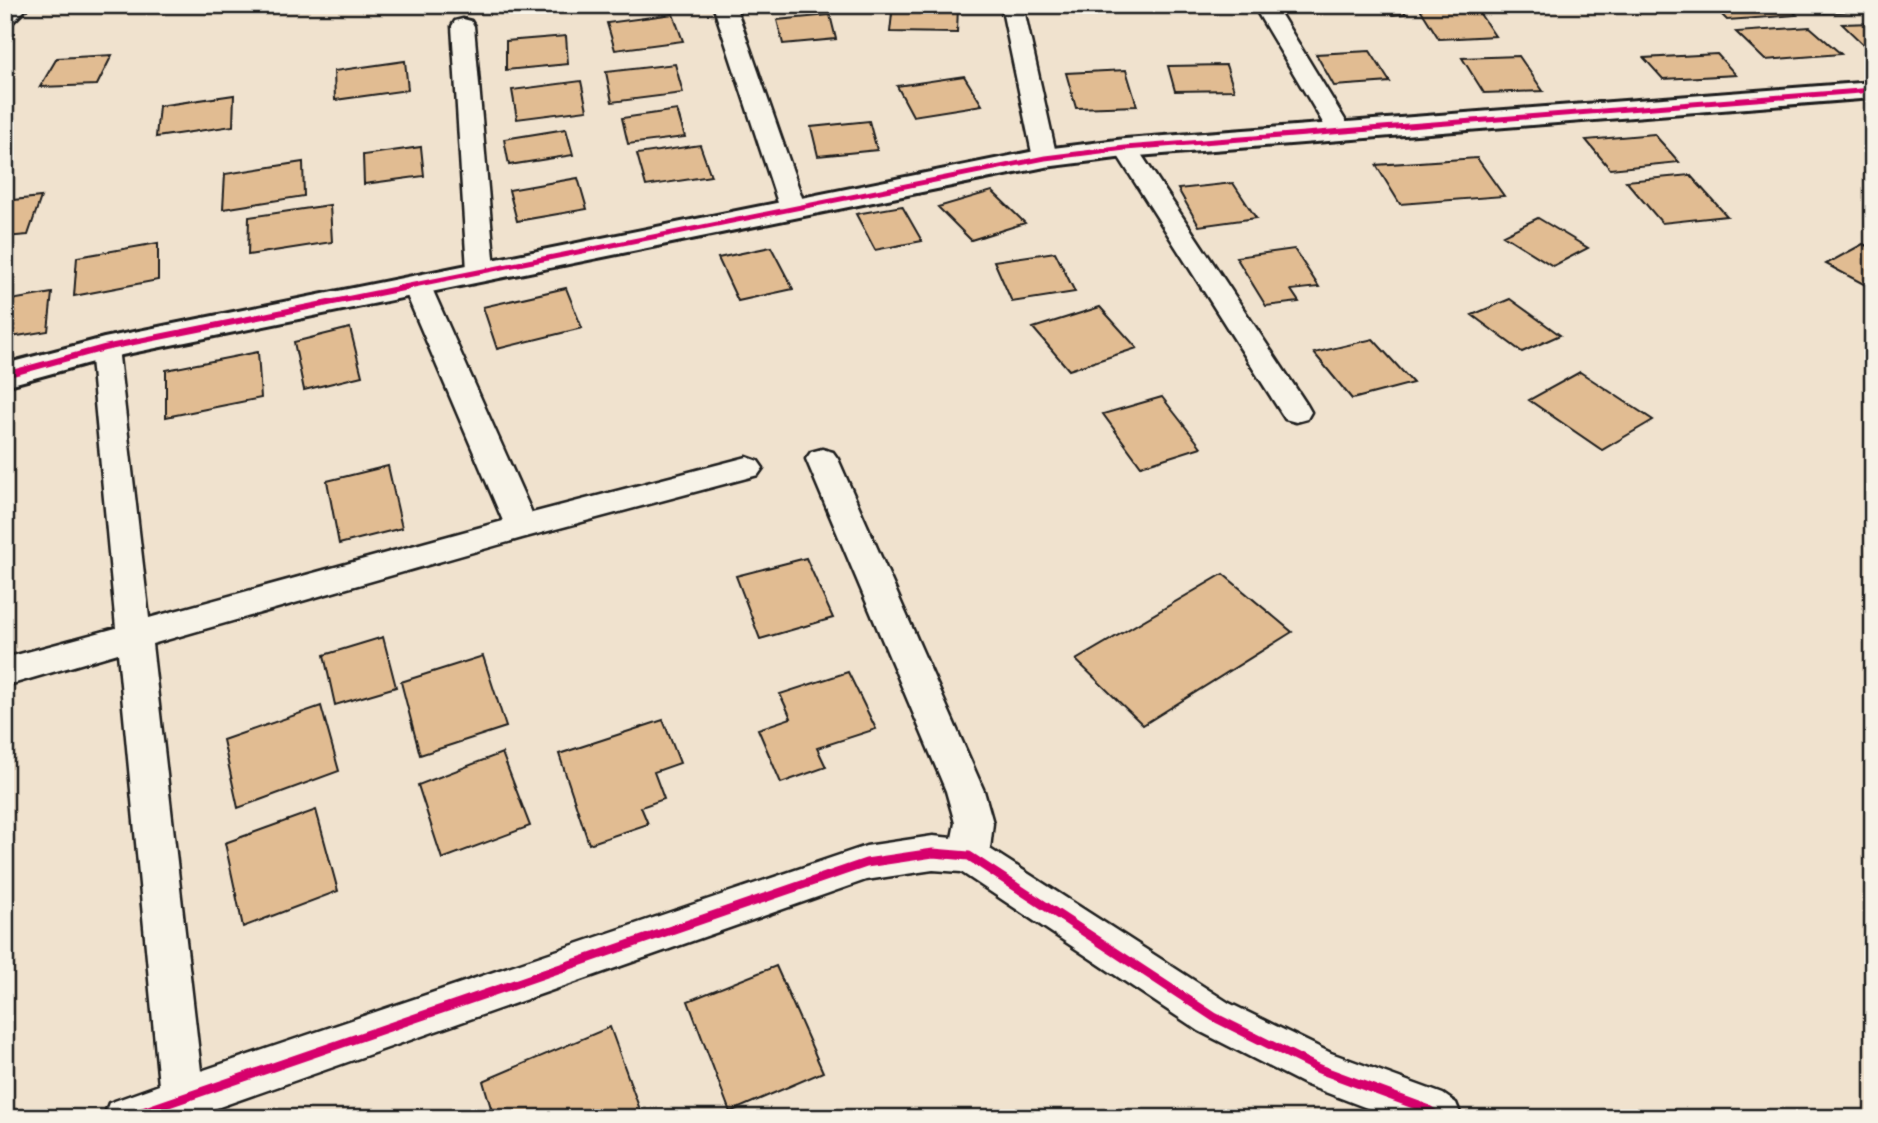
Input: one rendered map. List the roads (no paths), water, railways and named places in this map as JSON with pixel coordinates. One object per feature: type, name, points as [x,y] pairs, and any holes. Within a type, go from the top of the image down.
[{"type":"street","points":[[5,17],[19,5]]},
{"type":"street","points":[[724,5],[793,209]]},
{"type":"street","points":[[1012,5],[1045,158]]},
{"type":"street","points":[[1264,5],[1340,132]]},
{"type":"street","points":[[463,26],[481,270]]},
{"type":"street","points":[[5,375],[104,348],[1045,158],[1125,148],[1873,90]]},
{"type":"street","points":[[1125,148],[1296,412]]},
{"type":"street","points":[[416,284],[522,527]]},
{"type":"street","points":[[104,348],[182,1096]]},
{"type":"street","points":[[822,459],[965,790],[974,823],[969,856]]},
{"type":"street","points":[[5,672],[522,527],[747,468]]},
{"type":"street","points":[[125,1118],[182,1096],[866,863],[933,853],[969,856],[1214,1017],[1319,1069],[1427,1109],[1440,1118]]}]
